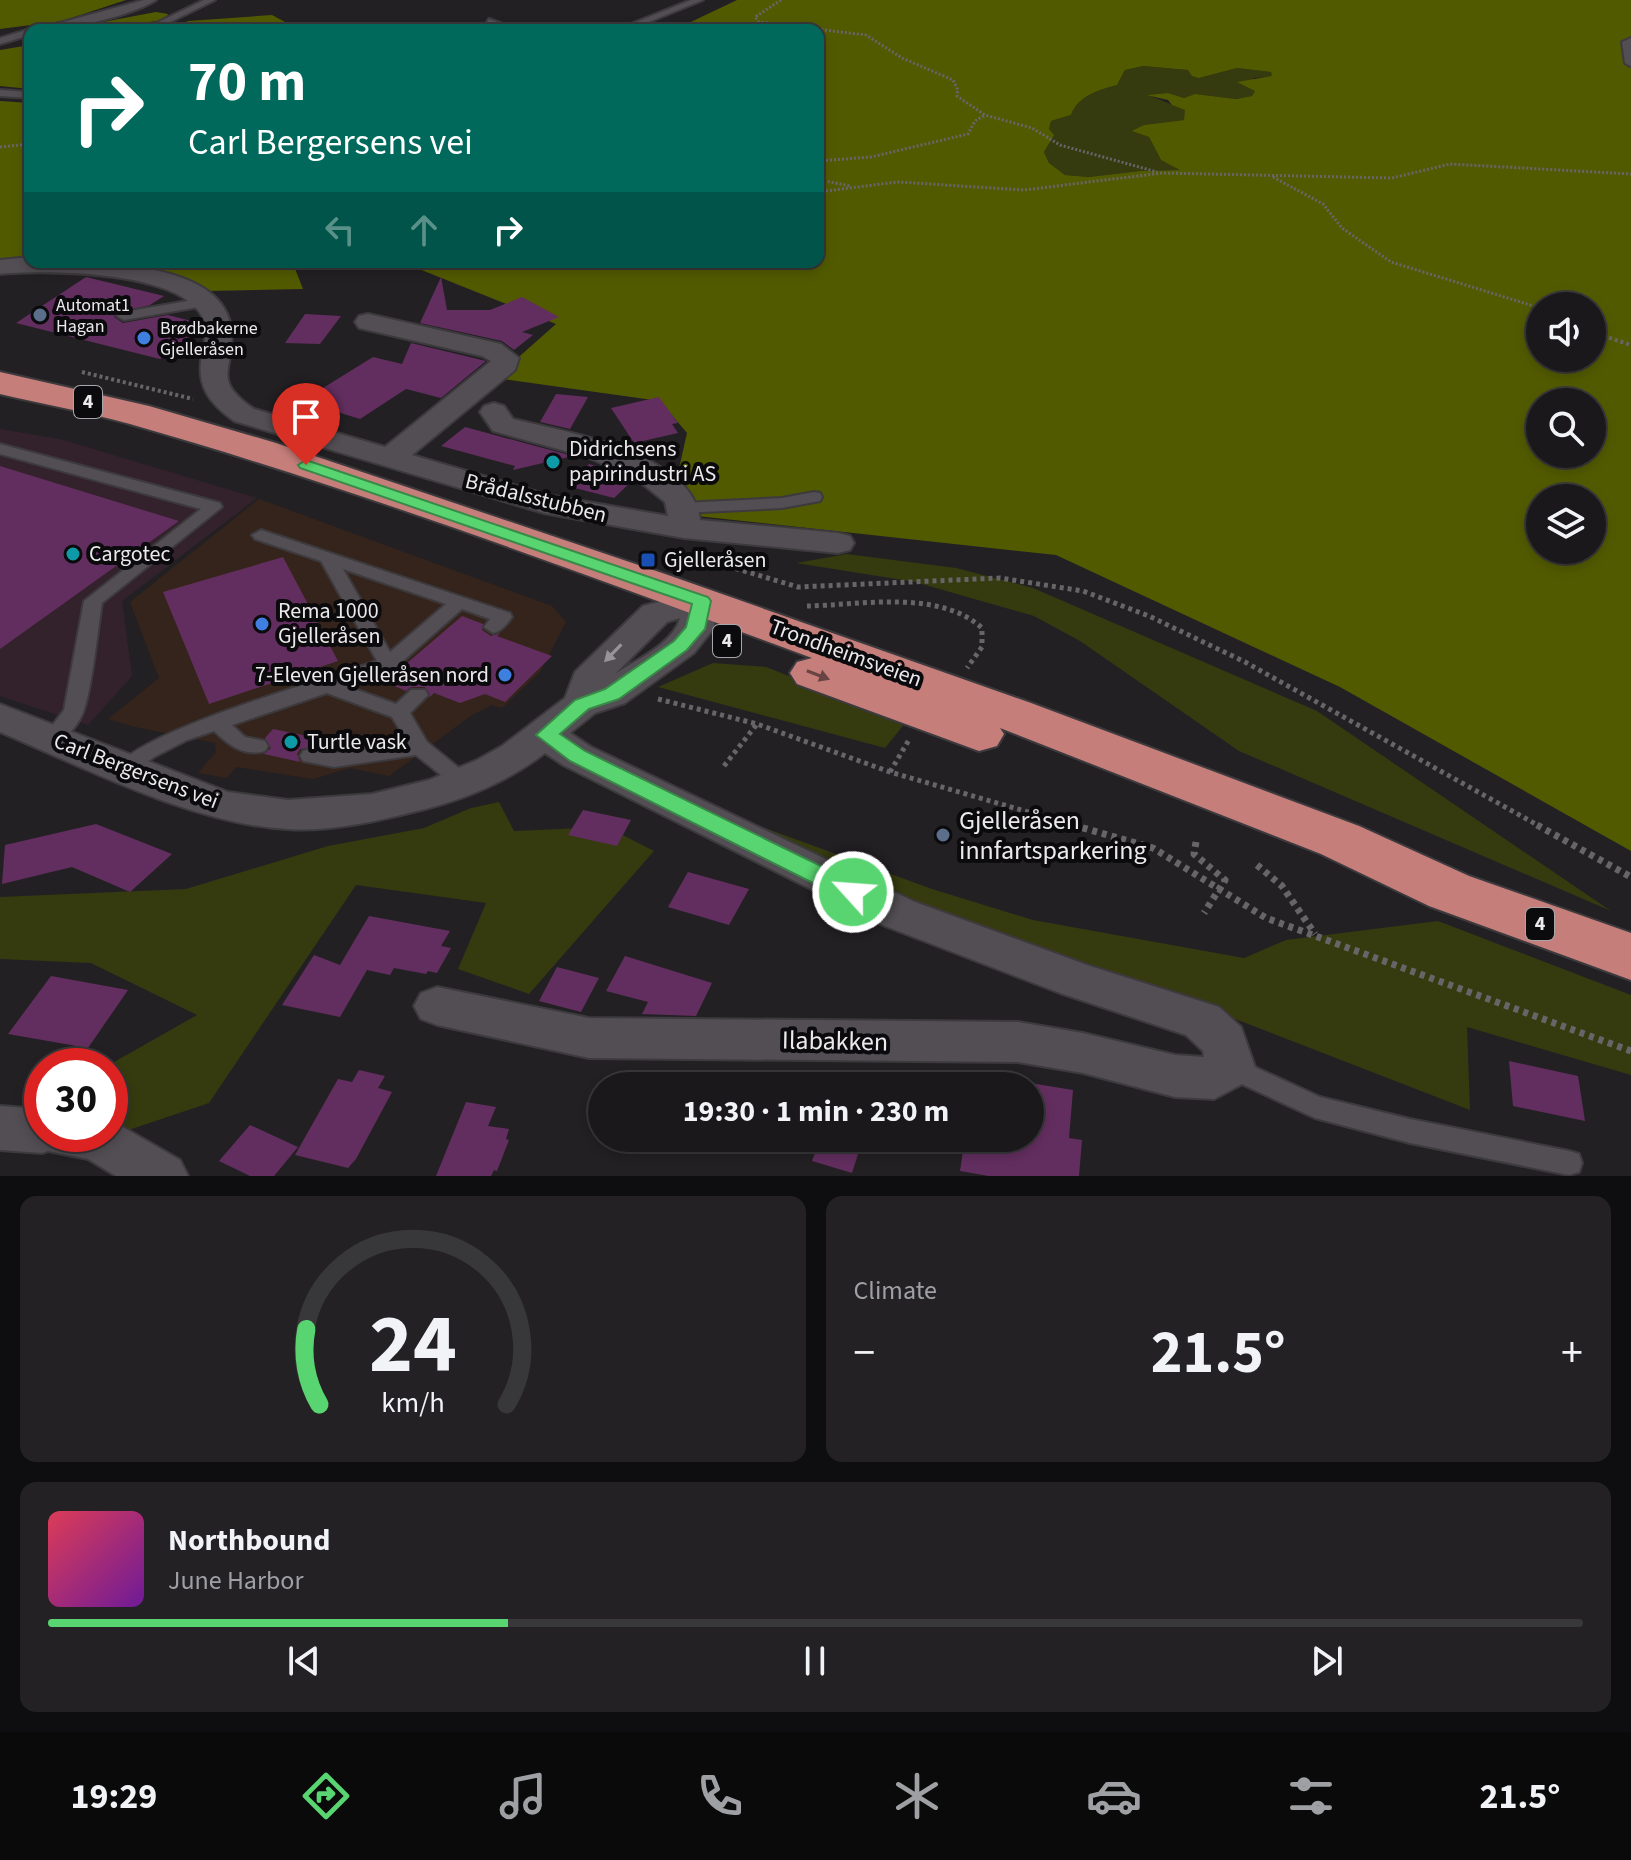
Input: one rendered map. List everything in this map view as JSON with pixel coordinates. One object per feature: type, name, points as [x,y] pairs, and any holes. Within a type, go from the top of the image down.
[{"type":"highway","name":"Trondheimsveien","points":[[0,383],[136,414],[386,491],[684,614]]},
{"type":"highway","name":"Trondheimsveien","points":[[0,406],[108,430],[237,465],[684,614],[985,704],[1340,840],[1449,891],[1631,957]]},
{"type":"street","points":[[0,267],[24,263]]},
{"type":"street","points":[[88,268],[138,275],[186,289],[205,302]]},
{"type":"street","name":"Brådalsstubben","points":[[205,302],[218,324],[212,363],[215,386],[232,409],[244,415],[544,504],[685,530],[838,543]]},
{"type":"street","points":[[368,322],[491,350],[505,358],[505,364],[491,377],[389,459]]},
{"type":"street","points":[[494,412],[503,425],[630,464],[668,489],[685,530]]},
{"type":"street","name":"Carl Bergersens vei","points":[[0,717],[224,806],[288,815],[372,808],[403,802],[491,770],[546,735],[582,704],[620,689],[681,645],[684,614]]},
{"type":"street","name":"Carl Bergersens vei","points":[[582,704],[588,680],[684,614]]},
{"type":"street","points":[[546,735],[577,756],[900,914],[1063,976],[1202,1021],[1224,1041],[1231,1067]]},
{"type":"street","name":"Ilabakken","points":[[437,1006],[589,1038],[1018,1042],[1083,1053],[1175,1076],[1214,1078],[1231,1067]]},
{"type":"street","points":[[0,1128],[24,1130]]},
{"type":"street","points":[[120,1152],[162,1176]]},
{"type":"lane","points":[[65,24],[118,12],[152,0]]},
{"type":"lane","points":[[160,24],[211,0]]},
{"type":"lane","points":[[637,24],[699,0]]},
{"type":"lane","points":[[489,22],[494,24]]},
{"type":"lane","points":[[0,41],[24,34]]},
{"type":"lane","points":[[1630,63],[1627,42],[1631,41]]},
{"type":"lane","points":[[0,93],[24,95]]},
{"type":"lane","points":[[124,316],[205,302]]},
{"type":"lane","points":[[0,449],[214,507],[93,601],[74,711],[52,739]]},
{"type":"lane","points":[[685,530],[716,504],[789,504],[814,497]]},
{"type":"lane","points":[[261,535],[503,617],[493,627]]},
{"type":"lane","points":[[328,558],[388,664]]},
{"type":"lane","points":[[125,769],[147,752],[180,735],[388,664],[459,602]]},
{"type":"lane","points":[[327,686],[399,712],[420,747],[463,782]]},
{"type":"lane","points":[[399,712],[418,695]]},
{"type":"lane","points":[[218,723],[249,744]]},
{"type":"lane","points":[[310,756],[334,760],[420,747]]},
{"type":"lane","points":[[1231,1067],[1315,1107],[1410,1131],[1569,1163]]},
{"type":"path","points":[[775,24],[759,22],[755,17],[781,0]]},
{"type":"path","points":[[824,30],[866,35],[902,58],[953,80],[958,90],[957,96],[985,115],[1032,128],[1071,149],[1162,173]]},
{"type":"path","points":[[824,161],[871,157],[968,134],[975,121],[985,115]]},
{"type":"path","points":[[0,147],[24,145]]},
{"type":"path","points":[[824,191],[898,182],[1024,190],[1162,173],[1392,178],[1437,166],[1474,164],[1600,175],[1631,174]]},
{"type":"path","points":[[1270,175],[1323,204],[1342,228],[1391,262],[1526,304]]},
{"type":"path","points":[[824,180],[853,187]]},
{"type":"path","points":[[1606,337],[1631,345]]},
{"type":"path","points":[[77,371],[199,400]]},
{"type":"path","points":[[685,530],[760,578],[798,587],[1000,578],[1083,591],[1149,616],[1245,662],[1631,877]]},
{"type":"path","points":[[791,604],[828,607],[930,604],[955,608],[973,619],[983,637],[982,647],[960,678]]},
{"type":"path","points":[[620,689],[757,724],[890,772],[1153,848],[1266,918],[1631,1051]]},
{"type":"path","points":[[724,766],[757,724]]},
{"type":"path","points":[[890,772],[913,732]]},
{"type":"path","points":[[1196,842],[1194,854],[1225,880],[1204,913]]},
{"type":"path","points":[[1257,865],[1282,886],[1316,935]]},
{"type":"shaded area","points":[[0,429],[60,439],[257,498],[122,601],[132,676],[88,725],[0,696]]},
{"type":"shaded area","points":[[259,499],[552,606],[566,622],[540,672],[502,708],[492,705],[472,715],[389,776],[350,768],[313,779],[236,767],[227,778],[198,773],[216,752],[215,743],[108,719],[159,678],[130,602]]},
{"type":"green space","points":[[0,0],[126,0],[62,21],[0,29]]},
{"type":"green space","points":[[737,0],[1631,0],[1631,851],[1340,687],[1056,555],[669,513],[687,433],[660,401],[495,378],[556,324],[419,269],[377,268],[824,268],[824,24],[687,24]],"holes":[[[1143,66],[1188,70],[1192,76],[1199,78],[1237,68],[1271,72],[1272,76],[1237,82],[1255,91],[1252,96],[1236,99],[1195,94],[1184,98],[1168,93],[1146,95],[1168,100],[1185,110],[1184,120],[1144,125],[1132,131],[1149,137],[1161,160],[1180,170],[1089,177],[1065,175],[1049,163],[1044,152],[1054,135],[1049,129],[1051,121],[1071,115],[1078,103],[1090,95],[1117,85],[1125,70]]]},
{"type":"green space","points":[[156,12],[168,14],[157,21],[92,24]]},
{"type":"green space","points":[[272,15],[294,24],[181,24]]},
{"type":"green space","points":[[24,46],[24,88],[0,86],[0,50]]},
{"type":"green space","points":[[1143,66],[1188,70],[1199,78],[1237,68],[1271,72],[1273,77],[1253,78],[1255,91],[1252,96],[1236,99],[1195,94],[1184,98],[1168,93],[1147,95],[1186,110],[1184,120],[1145,125],[1134,131],[1149,137],[1161,160],[1183,170],[1089,177],[1065,175],[1049,163],[1044,152],[1053,135],[1049,129],[1051,121],[1071,115],[1078,103],[1090,95],[1117,85],[1125,70]]},
{"type":"green space","points":[[0,101],[24,103],[24,264],[0,261]]},
{"type":"green space","points":[[57,268],[295,268],[303,289],[206,291],[180,283]]},
{"type":"green space","points":[[847,554],[956,568],[1033,588],[1317,711],[1611,911],[1239,751],[1080,641],[1034,616],[915,582],[796,563]]},
{"type":"green space","points":[[713,663],[766,667],[906,722],[885,748],[658,687]]},
{"type":"green space","points":[[499,802],[514,831],[607,827],[654,851],[529,994],[458,969],[486,903],[356,885],[209,1103],[128,1130],[128,1054],[197,1015],[91,963],[0,959],[0,897],[186,889],[328,846],[424,828],[471,808]]},
{"type":"green space","points":[[751,823],[932,889],[1033,920],[1244,958],[1286,940],[1438,921],[1631,995],[1631,1075],[1467,1027],[1470,1110],[1150,986],[935,915],[744,824]]},
{"type":"building","points":[[86,277],[164,296],[150,305],[116,313],[114,317],[123,323],[168,315],[199,323],[185,332],[199,335],[160,359],[16,323]]},
{"type":"building","points":[[441,277],[447,310],[490,310],[522,297],[559,317],[522,332],[533,335],[514,350],[502,341],[420,323]]},
{"type":"building","points":[[305,314],[341,316],[320,344],[285,343]]},
{"type":"building","points":[[411,343],[486,361],[441,398],[406,389],[360,419],[302,401],[373,357],[402,364]]},
{"type":"building","points":[[556,394],[588,397],[570,429],[540,422]]},
{"type":"building","points":[[659,397],[678,423],[672,424],[678,433],[634,443],[611,408]]},
{"type":"building","points":[[465,427],[573,456],[513,470],[515,466],[441,446]]},
{"type":"building","points":[[589,464],[633,480],[614,498],[567,486]]},
{"type":"building","name":"Cargotec","points":[[0,466],[179,521],[0,649]]},
{"type":"building","points":[[283,557],[338,661],[209,704],[163,592]]},
{"type":"building","points":[[462,616],[483,624],[482,630],[491,636],[500,633],[497,636],[552,656],[505,702],[485,694],[460,703],[434,693],[430,697],[425,687],[411,687],[406,691],[385,682]]},
{"type":"building","name":"Turtle vask","points":[[273,729],[323,739],[317,747],[300,749],[297,754],[300,762],[264,754],[271,748],[265,738]]},
{"type":"building","points":[[583,810],[631,820],[617,846],[568,835]]},
{"type":"building","points":[[96,824],[172,854],[130,892],[72,867],[2,884],[5,845]]},
{"type":"building","points":[[688,872],[749,889],[729,925],[668,907]]},
{"type":"building","points":[[369,916],[450,931],[441,946],[451,948],[437,973],[394,968],[390,975],[367,970],[340,1017],[282,1005],[314,955],[340,965]]},
{"type":"building","points":[[625,956],[712,983],[696,1016],[642,1014],[648,1002],[606,991]]},
{"type":"building","points":[[557,967],[599,978],[581,1012],[539,1001]]},
{"type":"building","points":[[51,976],[128,990],[88,1048],[8,1034]]},
{"type":"building","points":[[1509,1061],[1578,1076],[1585,1121],[1513,1106]]},
{"type":"building","points":[[359,1070],[385,1076],[378,1088],[392,1092],[356,1159],[348,1168],[295,1155],[338,1079],[352,1082]]},
{"type":"building","points":[[1044,1085],[1073,1090],[1069,1138],[1082,1140],[1079,1176],[989,1176],[960,1171],[963,1152],[1044,1152]]},
{"type":"building","points":[[466,1102],[496,1107],[488,1126],[509,1129],[506,1139],[509,1140],[497,1171],[494,1170],[491,1176],[436,1176]]},
{"type":"building","points":[[250,1125],[298,1147],[274,1176],[250,1176],[219,1161]]},
{"type":"building","points":[[815,1152],[859,1152],[852,1173],[812,1161]]},
{"type":"place","name":"Automat1 Hagan","points":[[40,315]]},
{"type":"place","name":"Brødbakerne Gjelleråsen","points":[[144,338]]},
{"type":"place","name":"Didrichsens papirindustri AS","points":[[553,462]]},
{"type":"place","name":"Cargotec","points":[[73,554]]},
{"type":"place","name":"Gjelleråsen","points":[[648,560]]},
{"type":"place","name":"Rema 1000 Gjelleråsen","points":[[262,624]]},
{"type":"place","name":"7-Eleven Gjelleråsen nord","points":[[505,675]]},
{"type":"place","name":"Turtle vask","points":[[291,742]]},
{"type":"place","name":"Gjelleråsen innfartsparkering","points":[[943,835]]},
{"type":"route","points":[[306,465],[702,601],[695,629],[681,645],[612,694],[582,704],[546,735],[577,756],[853,892]]}]
